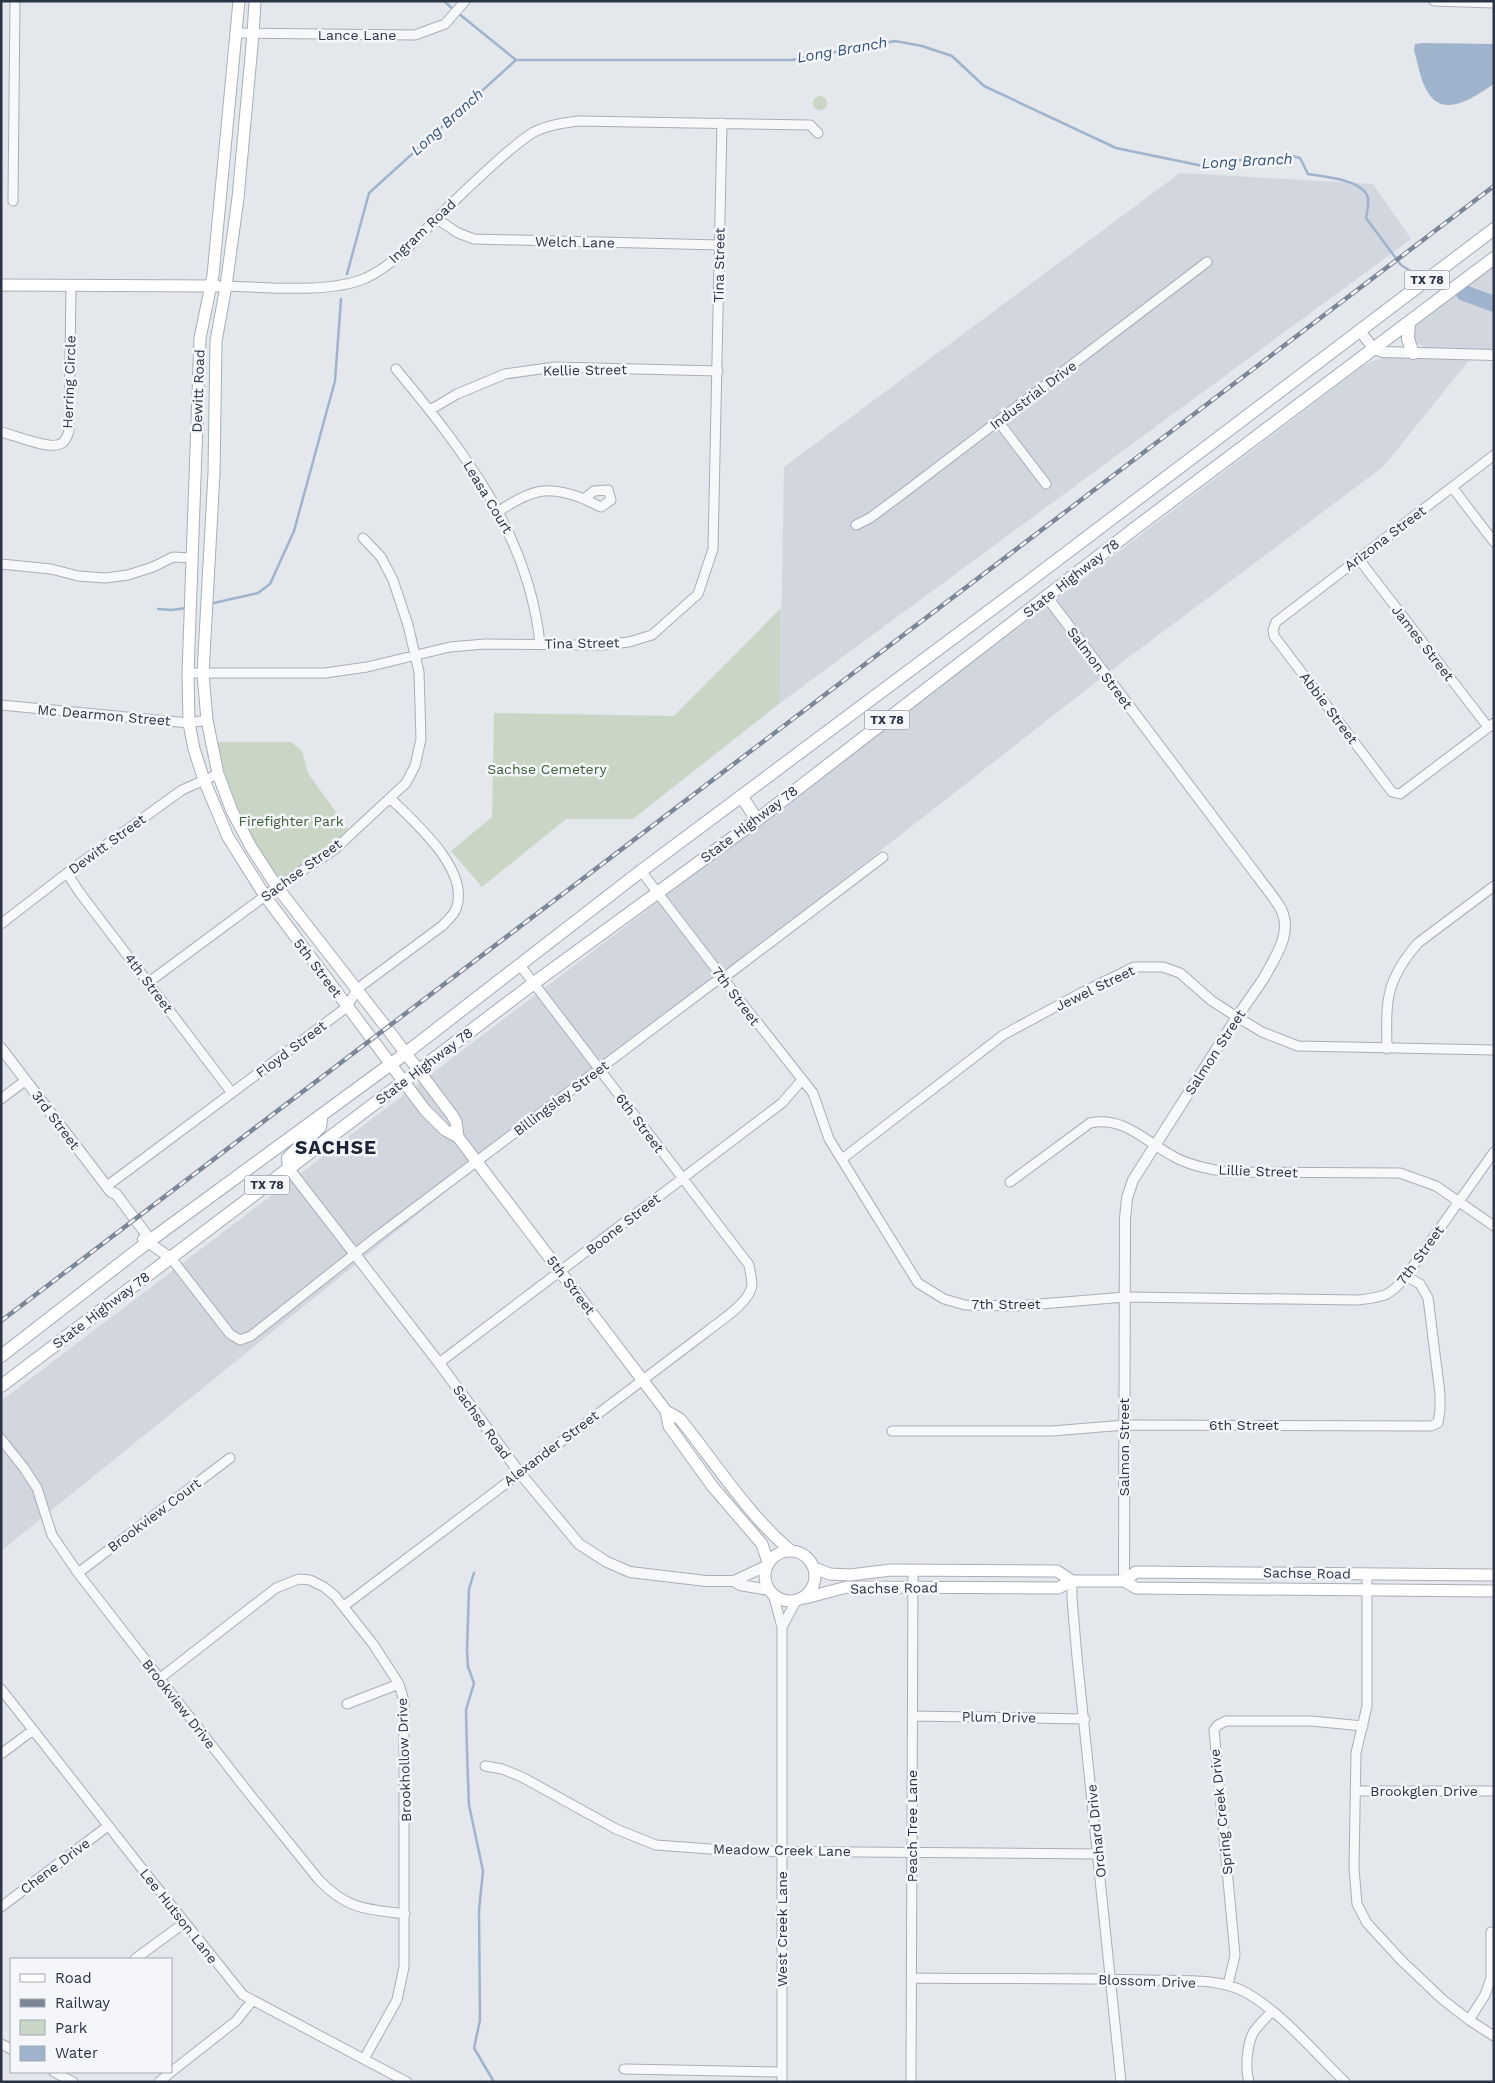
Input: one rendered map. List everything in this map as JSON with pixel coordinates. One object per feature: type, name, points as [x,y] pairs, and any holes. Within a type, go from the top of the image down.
[{"type":"main road","name":"Dewitt Road","points":[[204,780],[189,723],[188,674],[200,338],[218,228],[240,1]]},
{"type":"main road","name":"Dewitt Road","points":[[218,774],[207,720],[203,674],[212,515],[215,368],[219,326],[238,198],[255,1]]},
{"type":"main road","name":"State Highway 78","points":[[1,1356],[148,1242],[391,1065],[641,870],[742,797],[1494,229]]},
{"type":"main road","name":"State Highway 78","points":[[1,1386],[534,983],[757,820],[1373,348],[1494,258]]},
{"type":"main road","name":"Ingram Road","points":[[1,285],[226,286]]},
{"type":"main road","points":[[1409,322],[1408,339],[1414,353]]},
{"type":"main road","points":[[203,324],[219,326]]},
{"type":"main road","points":[[193,514],[212,515]]},
{"type":"main road","points":[[192,558],[209,559]]},
{"type":"main road","name":"5th Street","points":[[218,774],[232,811],[251,847],[277,887],[452,1115],[456,1122],[458,1137]]},
{"type":"main road","name":"5th Street","points":[[204,780],[228,837],[265,896],[403,1082],[444,1130],[458,1137],[561,1270],[666,1411],[680,1419],[756,1517],[790,1550]]},
{"type":"main road","points":[[742,797],[757,820]]},
{"type":"main road","points":[[326,979],[340,968]]},
{"type":"main road","points":[[289,1169],[288,1158],[320,1127],[322,1116]]},
{"type":"main road","name":"5th Street","points":[[666,1411],[669,1426],[713,1487],[762,1544],[767,1564]]},
{"type":"main road","points":[[790,1550],[804,1555],[814,1568],[814,1584],[800,1599],[788,1602],[779,1600],[771,1592],[766,1580],[767,1564],[781,1552],[790,1550]]},
{"type":"main road","name":"Sachse Road","points":[[814,1568],[830,1574],[913,1570],[1057,1571],[1072,1581]]},
{"type":"main road","name":"Sachse Road","points":[[1124,1581],[1136,1572],[1494,1575]]},
{"type":"main road","name":"Sachse Road","points":[[800,1599],[847,1588],[1058,1588],[1072,1581],[1124,1581],[1136,1588],[1494,1592]]},
{"type":"street","points":[[13,201],[15,1]]},
{"type":"street","points":[[1434,1],[1494,3]]},
{"type":"street","name":"Lance Lane","points":[[237,33],[415,35],[445,24],[464,3]]},
{"type":"street","name":"Ingram Road","points":[[226,286],[326,288],[365,278],[402,253],[512,147],[534,132],[555,124],[578,121],[810,124],[818,134]]},
{"type":"street","name":"Tina Street","points":[[188,674],[325,673],[367,667],[450,647],[485,644],[603,645],[629,642],[652,634],[698,594],[713,549],[722,123]]},
{"type":"street","name":"Welch Lane","points":[[437,219],[458,233],[474,239],[720,245]]},
{"type":"street","name":"Industrial Drive","points":[[856,525],[870,518],[1207,262]]},
{"type":"street","name":"Herring Circle","points":[[1,432],[43,444],[58,446],[65,441],[69,431],[71,286]]},
{"type":"street","points":[[1360,331],[1373,348],[1382,352],[1494,355]]},
{"type":"street","name":"Kellie Street","points":[[430,410],[457,394],[505,374],[555,368],[718,370]]},
{"type":"street","name":"Leasa Court","points":[[396,369],[430,410],[499,511],[512,537],[527,583],[538,625],[540,644]]},
{"type":"street","points":[[998,421],[1046,484]]},
{"type":"street","name":"Arizona Street","points":[[1276,622],[1494,456]]},
{"type":"street","points":[[1452,487],[1494,542]]},
{"type":"street","points":[[499,511],[517,499],[552,489],[584,499]]},
{"type":"street","name":"Sachse Street","points":[[149,982],[277,887],[334,850],[406,783],[414,766],[421,739],[419,672],[408,625],[393,580],[381,557],[363,538]]},
{"type":"street","points":[[1,564],[51,569],[78,576],[105,578],[128,575],[153,567],[173,557],[192,558]]},
{"type":"street","name":"James Street","points":[[1358,558],[1491,725]]},
{"type":"street","name":"Salmon Street","points":[[1047,597],[1281,910],[1285,928],[1280,949],[1264,978],[1154,1144],[1133,1180],[1127,1198],[1124,1581]]},
{"type":"street","name":"Abbie Street","points":[[1276,622],[1273,630],[1274,636],[1392,792],[1400,794],[1491,725]]},
{"type":"street","name":"Mc Dearmon Street","points":[[1,705],[189,723],[207,720]]},
{"type":"street","name":"Dewitt Street","points":[[1,924],[67,873],[182,790],[218,774]]},
{"type":"street","name":"Floyd Street","points":[[109,1189],[232,1093],[348,1007],[357,989],[442,926],[453,915],[459,898],[456,882],[446,860],[432,841],[390,798]]},
{"type":"street","name":"Billingsley Street","points":[[240,1340],[250,1336],[599,1068],[723,978],[883,857]]},
{"type":"street","name":"7th Street","points":[[641,870],[813,1093],[828,1139],[918,1283],[944,1299],[965,1305],[1018,1306],[1125,1297],[1358,1300],[1384,1297],[1392,1292],[1406,1276],[1494,1152]]},
{"type":"street","name":"4th Street","points":[[67,873],[80,893],[232,1093]]},
{"type":"street","points":[[1386,1049],[1386,1009],[1390,989],[1408,954],[1418,943],[1494,886]]},
{"type":"street","name":"6th Street","points":[[519,964],[749,1266],[752,1285]]},
{"type":"street","name":"Jewel Street","points":[[842,1159],[1003,1035],[1134,967],[1163,967],[1180,974],[1212,1001],[1237,1017],[1262,1032],[1298,1046],[1494,1050]]},
{"type":"street","name":"3rd Street","points":[[1,1048],[109,1189],[111,1197],[141,1239],[171,1258],[230,1334],[240,1340]]},
{"type":"street","points":[[1,1099],[26,1080]]},
{"type":"street","name":"Boone Street","points":[[439,1363],[782,1103],[802,1080]]},
{"type":"street","name":"Lillie Street","points":[[1010,1182],[1090,1123],[1103,1121],[1128,1128],[1172,1156],[1206,1168],[1227,1172],[1400,1173],[1436,1186],[1494,1226]]},
{"type":"street","name":"Sachse Road","points":[[289,1169],[439,1363],[519,1472],[579,1544],[607,1562],[630,1572],[706,1581],[734,1581],[767,1564]]},
{"type":"street","name":"6th Street","points":[[892,1431],[1052,1431],[1124,1425],[1432,1426],[1438,1422],[1440,1394],[1428,1298],[1420,1284],[1406,1276]]},
{"type":"street","name":"Alexander Street","points":[[344,1606],[741,1304],[752,1285]]},
{"type":"street","name":"Brookview Drive","points":[[1,1439],[37,1488],[52,1535],[78,1572],[159,1679],[332,1894],[350,1905],[405,1914]]},
{"type":"street","name":"Brookview Court","points":[[78,1572],[230,1458]]},
{"type":"street","name":"Peach Tree Lane","points":[[911,2082],[913,1570]]},
{"type":"street","points":[[1367,1574],[1367,1706],[1356,1753],[1354,1868],[1357,1904],[1367,1923],[1401,1960],[1442,1999],[1494,2036]]},
{"type":"street","name":"Brookhollow Drive","points":[[159,1679],[276,1588],[299,1579],[310,1580],[324,1587],[344,1606],[399,1684],[404,1701],[404,1968],[397,2000],[364,2059]]},
{"type":"street","name":"Sachse Road","points":[[734,1581],[740,1585],[771,1592]]},
{"type":"street","name":"Orchard Drive","points":[[1072,1581],[1072,1599],[1121,2082]]},
{"type":"street","name":"West Creek Lane","points":[[771,1592],[782,1627],[782,2077]]},
{"type":"street","name":"West Creek Lane","points":[[782,1627],[800,1599]]},
{"type":"street","points":[[348,1704],[399,1684]]},
{"type":"street","name":"Lee Hutson Lane","points":[[1,1689],[184,1923],[243,1995],[407,2082]]},
{"type":"street","name":"Plum Drive","points":[[913,1716],[1084,1719]]},
{"type":"street","name":"Spring Creek Drive","points":[[1228,1985],[1235,1955],[1214,1730],[1218,1725],[1226,1721],[1311,1721],[1363,1726]]},
{"type":"street","points":[[1,1754],[33,1730]]},
{"type":"street","name":"Meadow Creek Lane","points":[[485,1766],[502,1769],[522,1777],[616,1830],[656,1845],[737,1851],[1098,1854]]},
{"type":"street","name":"Brookglen Drive","points":[[1355,1791],[1494,1791]]},
{"type":"street","name":"Chene Drive","points":[[1,1907],[108,1826]]},
{"type":"street","points":[[135,1958],[184,1923]]},
{"type":"street","points":[[1469,2020],[1485,1995],[1491,1978],[1491,1932]]},
{"type":"street","name":"Blossom Drive","points":[[912,1978],[1110,1979],[1209,1982],[1228,1985],[1246,1993],[1272,2011],[1345,2082]]},
{"type":"street","points":[[172,2071],[236,2021],[252,2001]]},
{"type":"street","points":[[1249,2082],[1247,2076],[1249,2051],[1253,2033],[1272,2011]]},
{"type":"street","points":[[624,2070],[782,2077]]},
{"type":"street","points":[[56,2073],[73,2082]]},
{"type":"street","points":[[159,2082],[170,2073]]},
{"type":"shaded area","points":[[1180,173],[1373,184],[1411,239],[780,703],[784,467]]},
{"type":"shaded area","points":[[1494,266],[1494,349],[1428,349],[1414,342],[1414,327]]},
{"type":"shaded area","points":[[1389,357],[1470,359],[1384,466],[1105,675],[481,1163],[1,1551],[1,1401],[1363,366],[1375,360]]},
{"type":"green space","points":[[817,96],[823,96],[827,103],[823,110],[817,110],[813,106],[813,100]]},
{"type":"green space","name":"Sachse Cemetery","points":[[781,608],[780,703],[633,819],[566,819],[482,887],[451,851],[492,817],[494,713],[674,716]]},
{"type":"green space","name":"Firefighter Park","points":[[216,742],[291,742],[302,751],[308,773],[348,829],[332,847],[278,879],[240,813],[227,780]]},
{"type":"water","points":[[1415,44],[1494,44],[1494,84],[1468,100],[1459,103],[1441,104],[1434,100],[1427,91],[1423,81],[1414,50]]},
{"type":"waterway","points":[[444,1],[454,10]]},
{"type":"waterway","points":[[458,13],[516,60]]},
{"type":"waterway","name":"Long Branch","points":[[347,274],[369,193],[516,60],[792,60],[895,41],[922,46],[952,56],[984,86],[1116,148],[1203,166],[1240,160],[1292,156],[1300,158],[1308,174],[1342,180],[1359,187],[1365,192],[1368,198],[1366,218],[1401,265],[1415,274]]},
{"type":"waterway","name":"Long Branch","points":[[1464,293],[1494,304]]},
{"type":"waterway","points":[[209,604],[258,593],[270,584],[294,531],[335,381],[341,299]]},
{"type":"waterway","points":[[158,609],[187,608]]},
{"type":"waterway","points":[[474,1573],[469,1589],[467,1650],[468,1667],[474,1683],[466,1710],[467,1752],[469,1805],[483,1871],[479,1910],[480,2020],[474,2048],[494,2082]]},
{"type":"railway","points":[[1,1321],[1494,186]]},
{"type":"district","name":"SACHSE","points":[[336,1147]]}]
